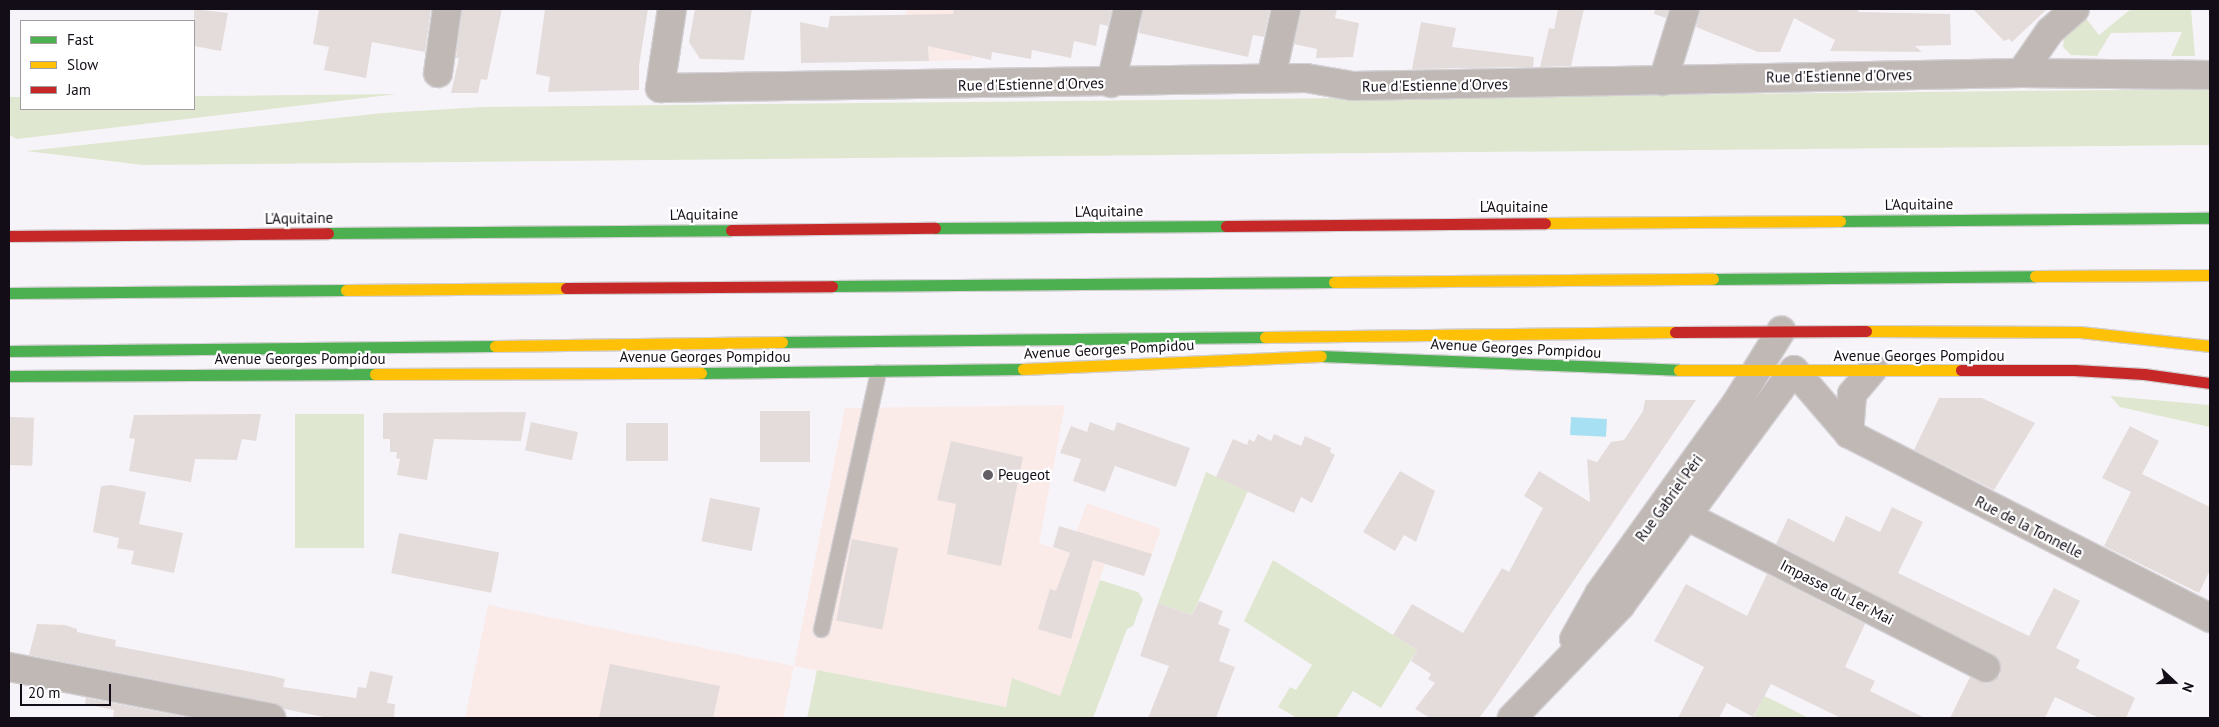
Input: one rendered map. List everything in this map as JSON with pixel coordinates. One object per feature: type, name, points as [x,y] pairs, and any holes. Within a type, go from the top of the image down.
[{"type":"main road","name":"L'Aquitaine","points":[[9,236],[2210,218]]},
{"type":"main road","points":[[9,293],[2210,275]]},
{"type":"main road","name":"Avenue Georges Pompidou","points":[[9,350],[1781,331],[2080,332],[2147,336],[2210,346]]},
{"type":"main road","name":"Avenue Georges Pompidou","points":[[9,376],[878,372],[1370,356],[1559,367],[1758,370],[2074,370],[2144,374],[2210,383]]},
{"type":"street","points":[[438,73],[447,9]]},
{"type":"street","name":"Rue d'Estienne d'Orves","points":[[672,9],[660,88],[1111,83],[1271,78],[1319,79],[1353,86],[2021,73],[2210,76]]},
{"type":"street","points":[[1111,83],[1128,9]]},
{"type":"street","points":[[1271,78],[1286,9]]},
{"type":"street","points":[[1663,81],[1685,9]]},
{"type":"street","points":[[2021,73],[2050,31],[2075,9]]},
{"type":"street","name":"Rue Gabriel Péri","points":[[1512,718],[1559,666],[1620,606],[1781,331]]},
{"type":"street","name":"Rue Gabriel Péri","points":[[1675,510],[1794,370]]},
{"type":"street","name":"Rue de la Tonnelle","points":[[1794,370],[1849,434],[2210,618]]},
{"type":"street","points":[[1849,434],[1852,394],[1873,370]]},
{"type":"street","name":"Impasse du 1er Mai","points":[[1675,510],[1986,668]]},
{"type":"street","points":[[9,667],[271,718]]},
{"type":"lane","points":[[821,629],[878,372]]},
{"type":"shaded area","points":[[907,9],[980,9],[972,60],[929,61],[927,15],[906,15]]},
{"type":"shaded area","points":[[1065,405],[1039,543],[1069,553],[1087,503],[1161,529],[1144,576],[1105,564],[1060,696],[1006,707],[794,666],[845,408]]},
{"type":"shaded area","points":[[488,605],[794,666],[783,718],[465,718]]},
{"type":"green space","points":[[2131,9],[2191,9],[2195,56],[2171,56],[2182,32],[2111,33],[2097,56],[2071,55],[2063,47],[2064,36],[2085,17],[2099,35]]},
{"type":"green space","points":[[2210,89],[2210,145],[143,165],[26,151],[383,113],[483,107]]},
{"type":"green space","points":[[397,94],[17,139],[9,135],[9,97],[20,97],[20,110],[195,110],[195,96]]},
{"type":"green space","points":[[2110,396],[2210,405],[2210,427],[2120,407]]},
{"type":"green space","points":[[295,414],[364,414],[364,548],[295,548]]},
{"type":"green space","points":[[1206,472],[1248,491],[1192,615],[1158,603]]},
{"type":"green space","points":[[1273,560],[1417,650],[1381,708],[1353,691],[1336,718],[1297,718],[1278,707],[1290,687],[1296,690],[1312,665],[1244,621]]},
{"type":"green space","points":[[1100,580],[1138,592],[1143,599],[1133,626],[1127,629],[1093,718],[807,718],[817,670],[1006,707],[1012,678],[1060,696]]},
{"type":"green space","points":[[1764,696],[1775,701],[1809,718],[1753,718]]},
{"type":"water","points":[[1571,417],[1607,419],[1606,437],[1570,435]]},
{"type":"building","points":[[194,9],[228,13],[221,51],[195,46]]},
{"type":"building","points":[[319,9],[431,9],[425,52],[372,42],[366,78],[324,70],[329,47],[313,44]]},
{"type":"building","points":[[462,9],[502,9],[487,80],[481,79],[478,93],[451,93],[459,58],[456,58]]},
{"type":"building","points":[[545,9],[648,9],[639,66],[639,90],[548,92],[550,77],[536,74]]},
{"type":"building","points":[[695,9],[752,9],[744,60],[700,59],[689,42]]},
{"type":"building","points":[[954,9],[1112,9],[1108,26],[1100,24],[1096,46],[1074,41],[1071,58],[1032,50],[1031,59],[992,52],[991,60],[928,46],[929,61],[801,63],[800,22],[828,28],[830,16],[953,14]]},
{"type":"building","points":[[1143,9],[1270,9],[1264,37],[1253,35],[1248,57],[1139,33]]},
{"type":"building","points":[[1301,9],[1337,9],[1335,18],[1359,23],[1353,57],[1316,58],[1317,49],[1294,44]]},
{"type":"building","points":[[1558,9],[1584,9],[1571,66],[1540,67],[1549,28],[1554,29]]},
{"type":"building","points":[[1655,9],[1669,9],[1666,18],[1654,14]]},
{"type":"building","points":[[1700,9],[1859,9],[1858,12],[1950,14],[1951,45],[1915,46],[1922,52],[1830,51],[1835,40],[1794,18],[1780,52],[1758,52],[1696,27]]},
{"type":"building","points":[[1973,9],[2047,9],[2012,42],[2009,39],[2004,41]]},
{"type":"building","points":[[1421,22],[1456,28],[1452,47],[1534,57],[1533,67],[1412,69]]},
{"type":"building","points":[[1939,398],[1982,398],[2035,423],[1994,490],[1914,450]]},
{"type":"building","points":[[1645,400],[1696,400],[1494,698],[1479,718],[1430,718],[1415,709],[1435,683],[1428,679],[1431,674],[1411,661],[1417,650],[1393,635],[1412,604],[1463,633],[1502,568],[1509,572],[1543,508],[1524,496],[1539,471],[1590,502],[1587,459],[1597,462],[1611,442],[1624,440],[1643,411]]},
{"type":"building","points":[[760,411],[810,411],[810,462],[760,462]]},
{"type":"building","points":[[526,412],[521,441],[434,439],[427,480],[397,475],[400,459],[396,458],[397,452],[390,452],[390,439],[383,439],[383,413]]},
{"type":"building","points":[[261,414],[256,441],[242,439],[237,460],[195,459],[191,482],[129,471],[135,439],[129,438],[134,415]]},
{"type":"building","points":[[9,417],[34,418],[32,466],[9,465]]},
{"type":"building","points":[[531,422],[578,432],[572,460],[525,450]]},
{"type":"building","points":[[1090,422],[1114,431],[1117,422],[1190,448],[1176,487],[1115,466],[1105,492],[1073,481],[1081,459],[1060,453],[1071,426],[1087,432]]},
{"type":"building","points":[[626,423],[668,423],[668,461],[626,461]]},
{"type":"building","points":[[2130,426],[2159,441],[2142,474],[2210,507],[2210,570],[2199,593],[2104,546],[2131,492],[2102,478]]},
{"type":"building","points":[[1258,434],[1271,441],[1274,434],[1301,446],[1305,436],[1331,448],[1330,452],[1335,455],[1312,503],[1301,497],[1294,513],[1216,477],[1233,439],[1247,445],[1249,439],[1254,442]]},
{"type":"building","points":[[951,441],[1023,457],[1001,566],[947,554],[956,504],[937,500]]},
{"type":"building","points":[[1400,471],[1435,491],[1416,542],[1404,535],[1395,551],[1363,532]]},
{"type":"building","points":[[112,485],[146,492],[139,524],[183,533],[174,573],[131,564],[134,551],[117,548],[119,538],[93,532],[101,486]]},
{"type":"building","points":[[710,498],[760,508],[752,551],[702,541]]},
{"type":"building","points":[[1892,507],[1923,522],[1898,573],[2029,636],[2054,588],[2080,601],[2056,648],[2080,660],[2076,668],[2135,698],[2126,718],[2099,718],[2055,697],[2045,718],[1950,718],[1970,677],[1987,684],[2000,675],[1999,659],[1776,544],[1788,518],[1834,542],[1846,516],[1880,532]]},
{"type":"building","points":[[1059,526],[1152,554],[1144,576],[1093,560],[1071,639],[1038,629],[1050,589],[1056,591],[1070,553],[1053,547]]},
{"type":"building","points":[[399,533],[499,552],[491,593],[391,573]]},
{"type":"building","points":[[852,539],[898,548],[882,629],[836,620]]},
{"type":"building","points":[[1767,574],[1865,624],[1845,667],[1875,681],[1870,691],[1925,718],[1841,718],[1771,684],[1753,717],[1727,703],[1719,718],[1678,718],[1704,667],[1654,641],[1686,584],[1747,616]]},
{"type":"building","points":[[1199,601],[1223,611],[1218,624],[1230,629],[1219,661],[1235,667],[1216,718],[1148,718],[1169,666],[1140,656],[1158,603],[1192,615]]},
{"type":"building","points":[[37,624],[65,625],[77,629],[77,632],[116,640],[115,646],[285,679],[283,687],[356,698],[358,687],[366,688],[370,671],[393,676],[387,703],[395,704],[394,718],[329,718],[284,709],[274,703],[29,655]]},
{"type":"building","points":[[610,664],[720,686],[713,718],[599,718]]},
{"type":"building","points":[[86,698],[191,718],[113,718],[114,710],[85,704]]},
{"type":"traffic: fast","points":[[1840,221],[2210,218]]},
{"type":"traffic: fast","points":[[935,228],[1226,226]]},
{"type":"traffic: fast","points":[[328,233],[731,230]]},
{"type":"traffic: fast","points":[[1713,279],[2035,276]]},
{"type":"traffic: fast","points":[[832,286],[1334,282]]},
{"type":"traffic: fast","points":[[9,293],[346,290]]},
{"type":"traffic: fast","points":[[782,342],[1265,337]]},
{"type":"traffic: fast","points":[[9,351],[495,346]]},
{"type":"traffic: fast","points":[[1321,356],[1679,370]]},
{"type":"traffic: fast","points":[[701,373],[1023,369]]},
{"type":"traffic: fast","points":[[9,376],[375,374]]},
{"type":"traffic: slow","points":[[1545,223],[1840,221]]},
{"type":"traffic: slow","points":[[2035,276],[2210,275]]},
{"type":"traffic: slow","points":[[1334,282],[1713,279]]},
{"type":"traffic: slow","points":[[346,290],[566,288]]},
{"type":"traffic: slow","points":[[1866,331],[2080,332],[2210,346]]},
{"type":"traffic: slow","points":[[1265,337],[1675,332]]},
{"type":"traffic: slow","points":[[495,346],[782,342]]},
{"type":"traffic: slow","points":[[1023,369],[1321,356]]},
{"type":"traffic: slow","points":[[1679,370],[1961,370]]},
{"type":"traffic: slow","points":[[375,374],[701,373]]},
{"type":"traffic: jam","points":[[1226,226],[1545,223]]},
{"type":"traffic: jam","points":[[731,230],[935,228]]},
{"type":"traffic: jam","points":[[9,236],[328,233]]},
{"type":"traffic: jam","points":[[566,288],[832,286]]},
{"type":"traffic: jam","points":[[1675,332],[1866,331]]},
{"type":"traffic: jam","points":[[1961,370],[2074,370],[2144,374],[2210,383]]},
{"type":"place","name":"Peugeot","points":[[988,475]]}]
